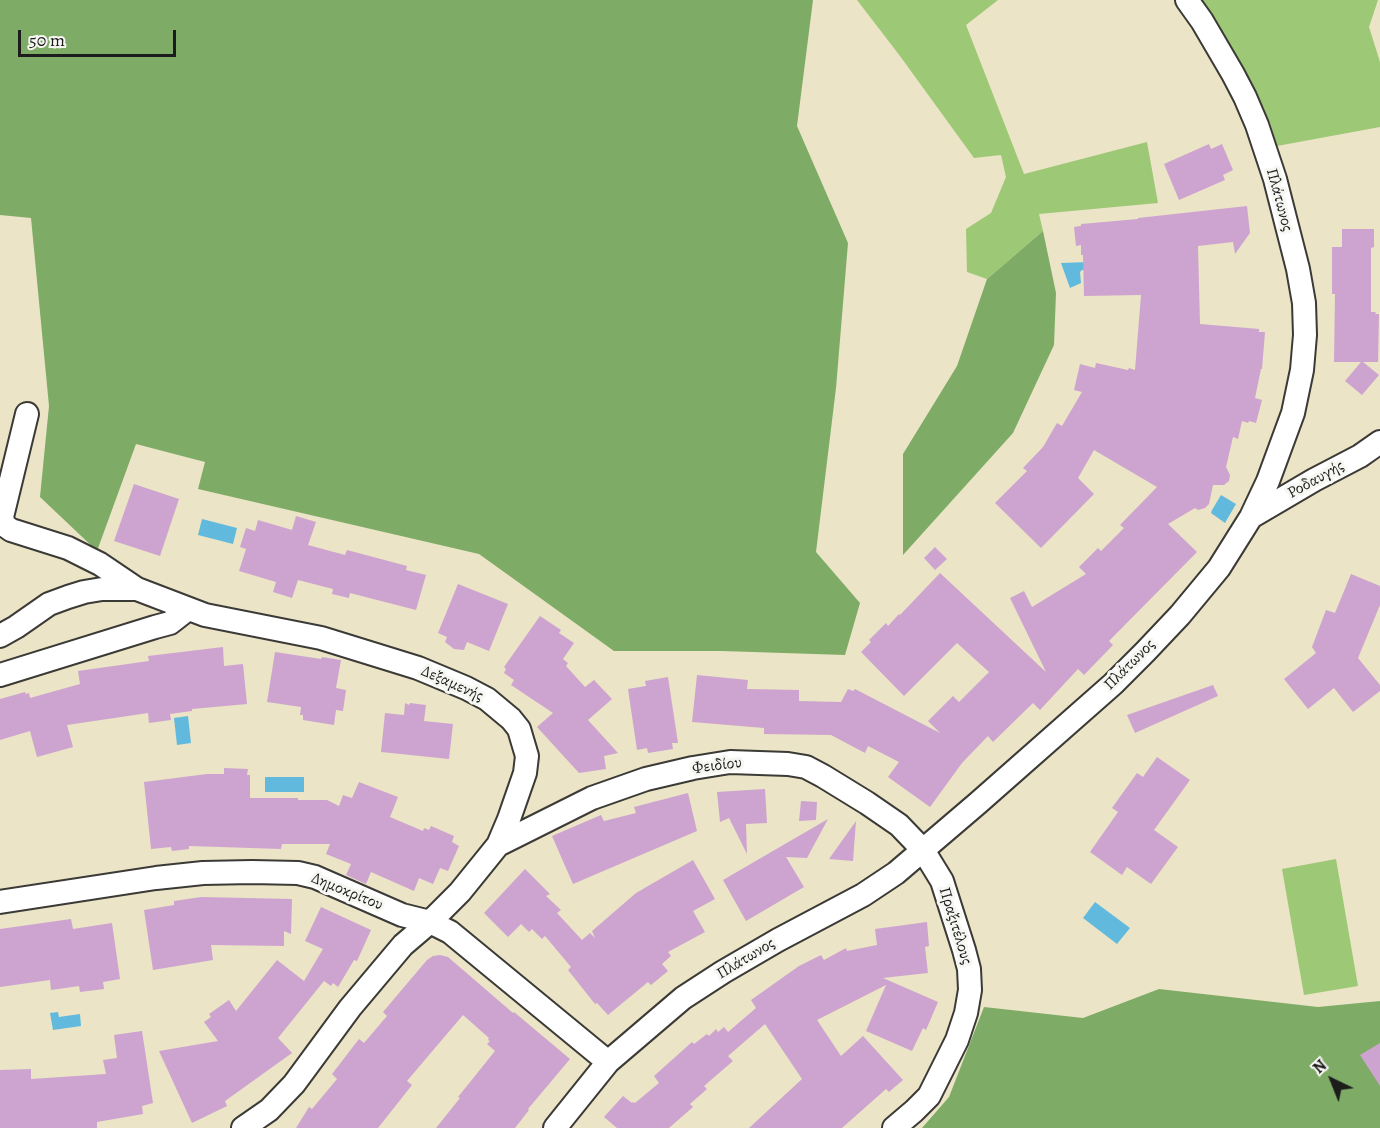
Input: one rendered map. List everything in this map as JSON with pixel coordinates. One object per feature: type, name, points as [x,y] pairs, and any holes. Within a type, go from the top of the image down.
[{"type":"street","name":"Πλάτωνος","points":[[555,1128],[608,1062],[683,998],[778,940],[863,895],[896,873],[1104,692],[1180,615],[1219,568],[1251,517],[1276,462],[1293,413],[1302,370],[1305,335],[1304,303],[1298,269],[1275,179],[1257,125],[1228,65],[1187,0]]},
{"type":"street","points":[[27,414],[2,517],[4,525],[11,530],[68,548],[100,564],[137,589]]},
{"type":"street","name":"Ροδαυγής","points":[[1251,517],[1360,456],[1380,442]]},
{"type":"street","name":"Δεξαμενής","points":[[0,636],[50,604],[68,597],[102,589],[137,589],[205,615],[321,638],[361,649],[440,677],[488,699],[511,718],[519,729],[527,756],[525,773],[498,845],[460,892],[403,945],[350,1008],[294,1084],[269,1110],[243,1128]]},
{"type":"street","points":[[0,675],[170,623],[188,609]]},
{"type":"street","name":"Φειδίου","points":[[498,845],[592,798],[635,783],[693,768],[730,762],[788,764],[806,767],[899,825],[923,850]]},
{"type":"street","name":"Πραξιτέλους","points":[[894,1128],[929,1096],[957,1040],[966,1013],[970,990],[969,969],[942,881],[923,850]]},
{"type":"street","name":"Δημοκρίτου","points":[[0,902],[203,873],[298,873],[315,877],[402,915],[430,922],[450,932],[608,1062]]},
{"type":"green space","points":[[0,0],[813,0],[797,126],[848,243],[836,388],[816,552],[860,603],[845,655],[722,651],[614,651],[479,554],[198,489],[205,462],[136,444],[97,551],[40,497],[49,406],[31,218],[0,215]]},
{"type":"green space","points":[[857,0],[998,0],[966,25],[1024,174],[1147,142],[1158,203],[1039,214],[1043,231],[987,279],[967,272],[966,229],[991,213],[1006,177],[1001,155],[974,158]]},
{"type":"green space","points":[[1197,0],[1378,0],[1369,27],[1380,62],[1380,127],[1277,146],[1270,123],[1219,32]]},
{"type":"green space","points":[[1043,231],[1056,293],[1054,345],[1013,433],[903,555],[903,454],[957,366],[987,279]]},
{"type":"green space","points":[[1336,859],[1358,986],[1304,995],[1282,869]]},
{"type":"green space","points":[[1159,989],[1318,1007],[1380,1001],[1380,1128],[922,1128],[949,1097],[984,1007],[1083,1018]]},
{"type":"water","points":[[1088,262],[1089,270],[1080,272],[1081,283],[1070,288],[1061,263]]},
{"type":"water","points":[[1221,495],[1236,504],[1225,523],[1211,513]]},
{"type":"water","points":[[202,519],[237,528],[233,544],[198,535]]},
{"type":"water","points":[[188,716],[191,743],[177,745],[174,718]]},
{"type":"water","points":[[265,777],[304,777],[304,792],[265,792]]},
{"type":"water","points":[[1095,902],[1130,928],[1117,944],[1083,918]]},
{"type":"water","points":[[58,1012],[59,1017],[80,1014],[81,1026],[53,1030],[50,1013]]},
{"type":"building","points":[[1209,144],[1211,149],[1222,144],[1233,170],[1223,175],[1225,180],[1179,200],[1164,164]]},
{"type":"building","points":[[1247,206],[1250,233],[1235,254],[1233,242],[1198,246],[1200,324],[1259,329],[1259,332],[1265,332],[1262,369],[1255,398],[1262,400],[1256,423],[1242,421],[1238,439],[1233,437],[1226,467],[1230,475],[1229,481],[1224,485],[1213,485],[1209,504],[1198,510],[1195,508],[1168,524],[1197,552],[1109,641],[1113,645],[1084,675],[1078,669],[1040,710],[1033,703],[993,742],[988,736],[962,763],[930,807],[888,777],[899,762],[868,746],[865,753],[831,735],[764,734],[764,728],[692,722],[697,675],[748,680],[747,689],[799,690],[799,701],[841,702],[848,689],[853,691],[855,689],[940,733],[928,721],[953,696],[959,702],[989,672],[957,643],[904,696],[861,652],[886,623],[888,626],[900,615],[940,573],[1046,672],[1010,598],[1024,591],[1032,607],[1086,574],[1079,567],[1098,548],[1101,551],[1124,528],[1120,525],[1157,487],[1094,450],[1078,478],[1094,494],[1041,548],[995,503],[1027,471],[1023,468],[1043,447],[1057,423],[1062,426],[1082,392],[1074,390],[1080,364],[1095,368],[1096,363],[1135,370],[1141,295],[1084,296],[1083,255],[1081,255],[1081,245],[1076,246],[1074,227],[1081,226],[1081,224]]},
{"type":"building","points":[[1342,229],[1374,229],[1374,247],[1371,248],[1371,312],[1379,314],[1378,362],[1363,362],[1379,375],[1362,395],[1345,381],[1361,362],[1334,362],[1335,294],[1332,294],[1332,247],[1342,247]]},
{"type":"building","points":[[134,484],[179,499],[160,556],[114,541]]},
{"type":"building","points":[[296,516],[316,522],[308,545],[345,555],[347,550],[407,566],[406,570],[426,575],[416,610],[350,593],[349,598],[332,594],[333,589],[298,580],[292,598],[273,592],[276,582],[239,571],[246,549],[240,547],[246,528],[255,531],[258,520],[292,530]]},
{"type":"building","points":[[935,547],[947,559],[935,570],[924,558]]},
{"type":"building","points":[[1351,574],[1380,586],[1380,605],[1358,658],[1380,685],[1380,691],[1353,712],[1334,688],[1308,709],[1284,679],[1316,653],[1312,647],[1326,610],[1335,613]]},
{"type":"building","points":[[458,584],[508,604],[489,651],[467,642],[464,650],[454,649],[445,642],[447,637],[438,633]]},
{"type":"building","points":[[540,616],[561,630],[559,633],[574,643],[563,659],[568,663],[566,666],[585,687],[594,680],[612,699],[588,720],[618,753],[604,756],[606,769],[579,773],[537,727],[553,713],[511,685],[514,680],[504,673],[506,669],[504,667]]},
{"type":"building","points":[[223,647],[224,666],[243,664],[247,704],[192,709],[192,711],[170,714],[171,720],[149,723],[148,713],[67,725],[73,747],[37,757],[30,731],[0,740],[0,699],[25,692],[29,693],[30,698],[80,684],[78,671],[149,661],[148,656]]},
{"type":"building","points":[[275,652],[341,660],[336,688],[346,690],[343,711],[336,710],[334,725],[303,720],[303,715],[300,715],[301,707],[267,702]]},
{"type":"building","points":[[668,677],[678,743],[672,743],[673,749],[648,753],[647,748],[637,750],[628,689],[646,686],[645,681]]},
{"type":"building","points":[[1213,685],[1218,696],[1135,733],[1127,715]]},
{"type":"building","points":[[405,703],[426,705],[424,721],[453,724],[449,759],[381,752],[385,713],[404,715]]},
{"type":"building","points":[[1157,757],[1190,780],[1154,830],[1178,847],[1151,884],[1127,867],[1122,875],[1090,852],[1118,812],[1112,808],[1137,773],[1143,777]]},
{"type":"building","points":[[224,768],[248,769],[250,798],[327,800],[339,806],[343,795],[352,798],[359,782],[398,797],[390,817],[423,831],[424,828],[429,830],[431,826],[454,836],[452,842],[459,846],[448,871],[440,868],[433,884],[419,878],[414,891],[371,872],[366,884],[346,875],[351,864],[326,854],[330,844],[282,844],[281,849],[189,846],[189,849],[172,851],[171,847],[151,849],[144,782],[224,774]]},
{"type":"building","points":[[765,789],[767,823],[746,824],[747,854],[729,818],[720,822],[717,792]]},
{"type":"building","points":[[688,793],[697,831],[573,884],[552,836],[601,815],[604,821],[636,813],[634,807]]},
{"type":"building","points":[[801,801],[817,802],[816,820],[799,821]]},
{"type":"building","points":[[828,819],[807,858],[786,857],[804,887],[746,921],[723,880]]},
{"type":"building","points":[[856,821],[853,861],[829,859]]},
{"type":"building","points":[[693,860],[715,899],[693,911],[705,932],[668,952],[671,956],[662,964],[668,971],[651,985],[648,982],[608,1015],[597,1003],[595,1004],[568,970],[571,967],[545,936],[542,939],[532,929],[529,932],[521,924],[508,937],[484,913],[525,869],[550,894],[546,896],[561,910],[557,913],[582,940],[590,933],[595,938],[592,931],[636,893]]},
{"type":"building","points":[[201,897],[292,899],[291,934],[284,931],[284,946],[211,945],[213,960],[153,970],[144,910],[174,905],[174,901]]},
{"type":"building","points":[[321,907],[371,930],[357,961],[354,960],[338,987],[333,983],[331,986],[324,981],[278,1038],[292,1053],[225,1101],[227,1106],[192,1123],[159,1051],[218,1041],[204,1022],[211,1017],[209,1014],[229,1000],[236,1011],[277,960],[304,981],[323,949],[305,941]]},
{"type":"building","points":[[71,919],[73,929],[112,923],[120,979],[103,982],[104,989],[80,992],[79,986],[51,990],[50,980],[0,987],[0,929]]},
{"type":"building","points":[[927,922],[929,946],[925,947],[928,973],[883,978],[938,1002],[926,1030],[923,1028],[912,1051],[866,1031],[886,985],[817,1020],[841,1056],[863,1036],[903,1080],[889,1092],[886,1089],[842,1128],[749,1128],[802,1079],[765,1024],[728,1056],[733,1061],[704,1086],[707,1089],[690,1104],[693,1107],[669,1128],[617,1128],[604,1117],[623,1096],[635,1103],[659,1083],[654,1076],[692,1042],[694,1044],[707,1034],[709,1036],[716,1029],[718,1032],[724,1027],[728,1032],[756,1008],[751,1000],[799,966],[821,955],[824,960],[846,948],[847,951],[877,945],[875,929]]},
{"type":"building","points":[[440,955],[448,957],[570,1059],[515,1128],[436,1128],[495,1051],[487,1044],[490,1041],[489,1038],[463,1015],[407,1081],[412,1085],[378,1128],[296,1128],[309,1107],[312,1109],[337,1079],[332,1074],[359,1039],[364,1043],[387,1016],[383,1012],[427,960]]},
{"type":"building","points":[[142,1031],[153,1103],[142,1106],[143,1114],[97,1122],[97,1128],[0,1128],[0,1070],[31,1069],[31,1079],[106,1074],[103,1060],[117,1058],[114,1035]]},
{"type":"building","points":[[1380,1043],[1380,1086],[1360,1055]]}]
